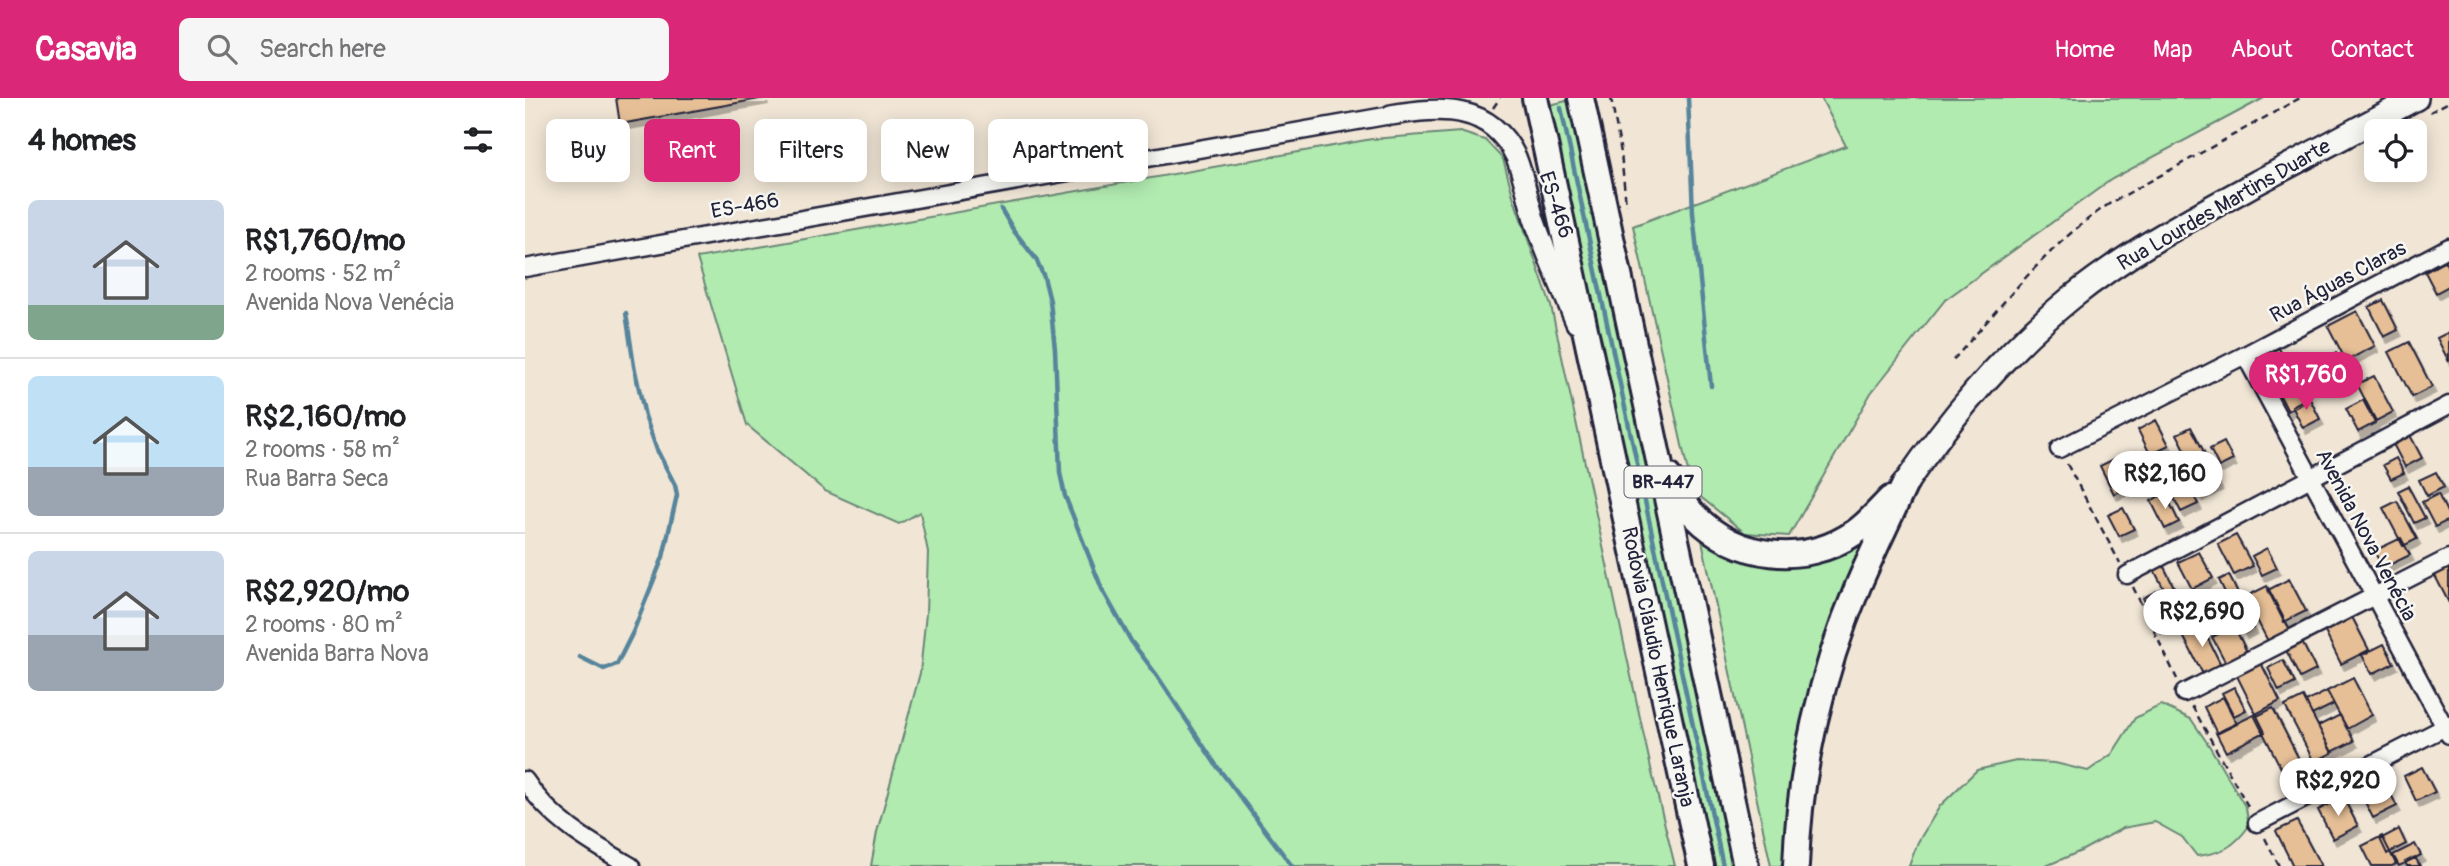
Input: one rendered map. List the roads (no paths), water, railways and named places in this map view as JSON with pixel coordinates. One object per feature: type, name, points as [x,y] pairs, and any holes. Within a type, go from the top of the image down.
[{"type":"main road","name":"Rodovia Cláudio Henrique Laranja","points":[[1535,98],[1701,866]]},
{"type":"main road","name":"Rodovia Cláudio Henrique Laranja","points":[[1581,98],[1746,866]]},
{"type":"main road","name":"Rua Lourdes Martins Duarte","points":[[1905,484],[1954,416],[2009,354],[2104,273],[2174,228],[2416,98]]},
{"type":"main road","points":[[1659,462],[1683,502],[1704,525],[1730,542],[1759,552],[1775,554],[1808,552],[1841,541],[1869,522],[1905,484]]},
{"type":"main road","points":[[1796,866],[1804,776],[1831,660],[1858,586],[1905,484]]},
{"type":"street","name":"ES-466","points":[[1428,109],[1449,98]]},
{"type":"street","name":"ES-466","points":[[525,268],[1391,115],[1428,109],[1454,110],[1478,118],[1499,134],[1514,154],[1540,234],[1593,366]]},
{"type":"street","name":"Rua Águas Claras","points":[[2059,449],[2449,247]]},
{"type":"street","name":"Avenida Nova Venécia","points":[[2245,355],[2447,729]]},
{"type":"street","points":[[2127,575],[2449,405]]},
{"type":"street","points":[[2184,693],[2449,558]]},
{"type":"street","points":[[2257,823],[2447,729]]},
{"type":"street","points":[[525,780],[536,798],[554,816],[631,866]]},
{"type":"waterway","points":[[1688,98],[1693,213],[1711,386]]},
{"type":"waterway","points":[[1561,108],[1723,866]]},
{"type":"waterway","points":[[1001,209],[1036,259],[1044,277],[1050,301],[1055,349],[1060,473],[1065,496],[1102,589],[1131,641],[1216,765],[1292,866]]},
{"type":"waterway","points":[[580,657],[604,669],[617,664],[663,557],[677,495],[645,416],[626,313]]}]
